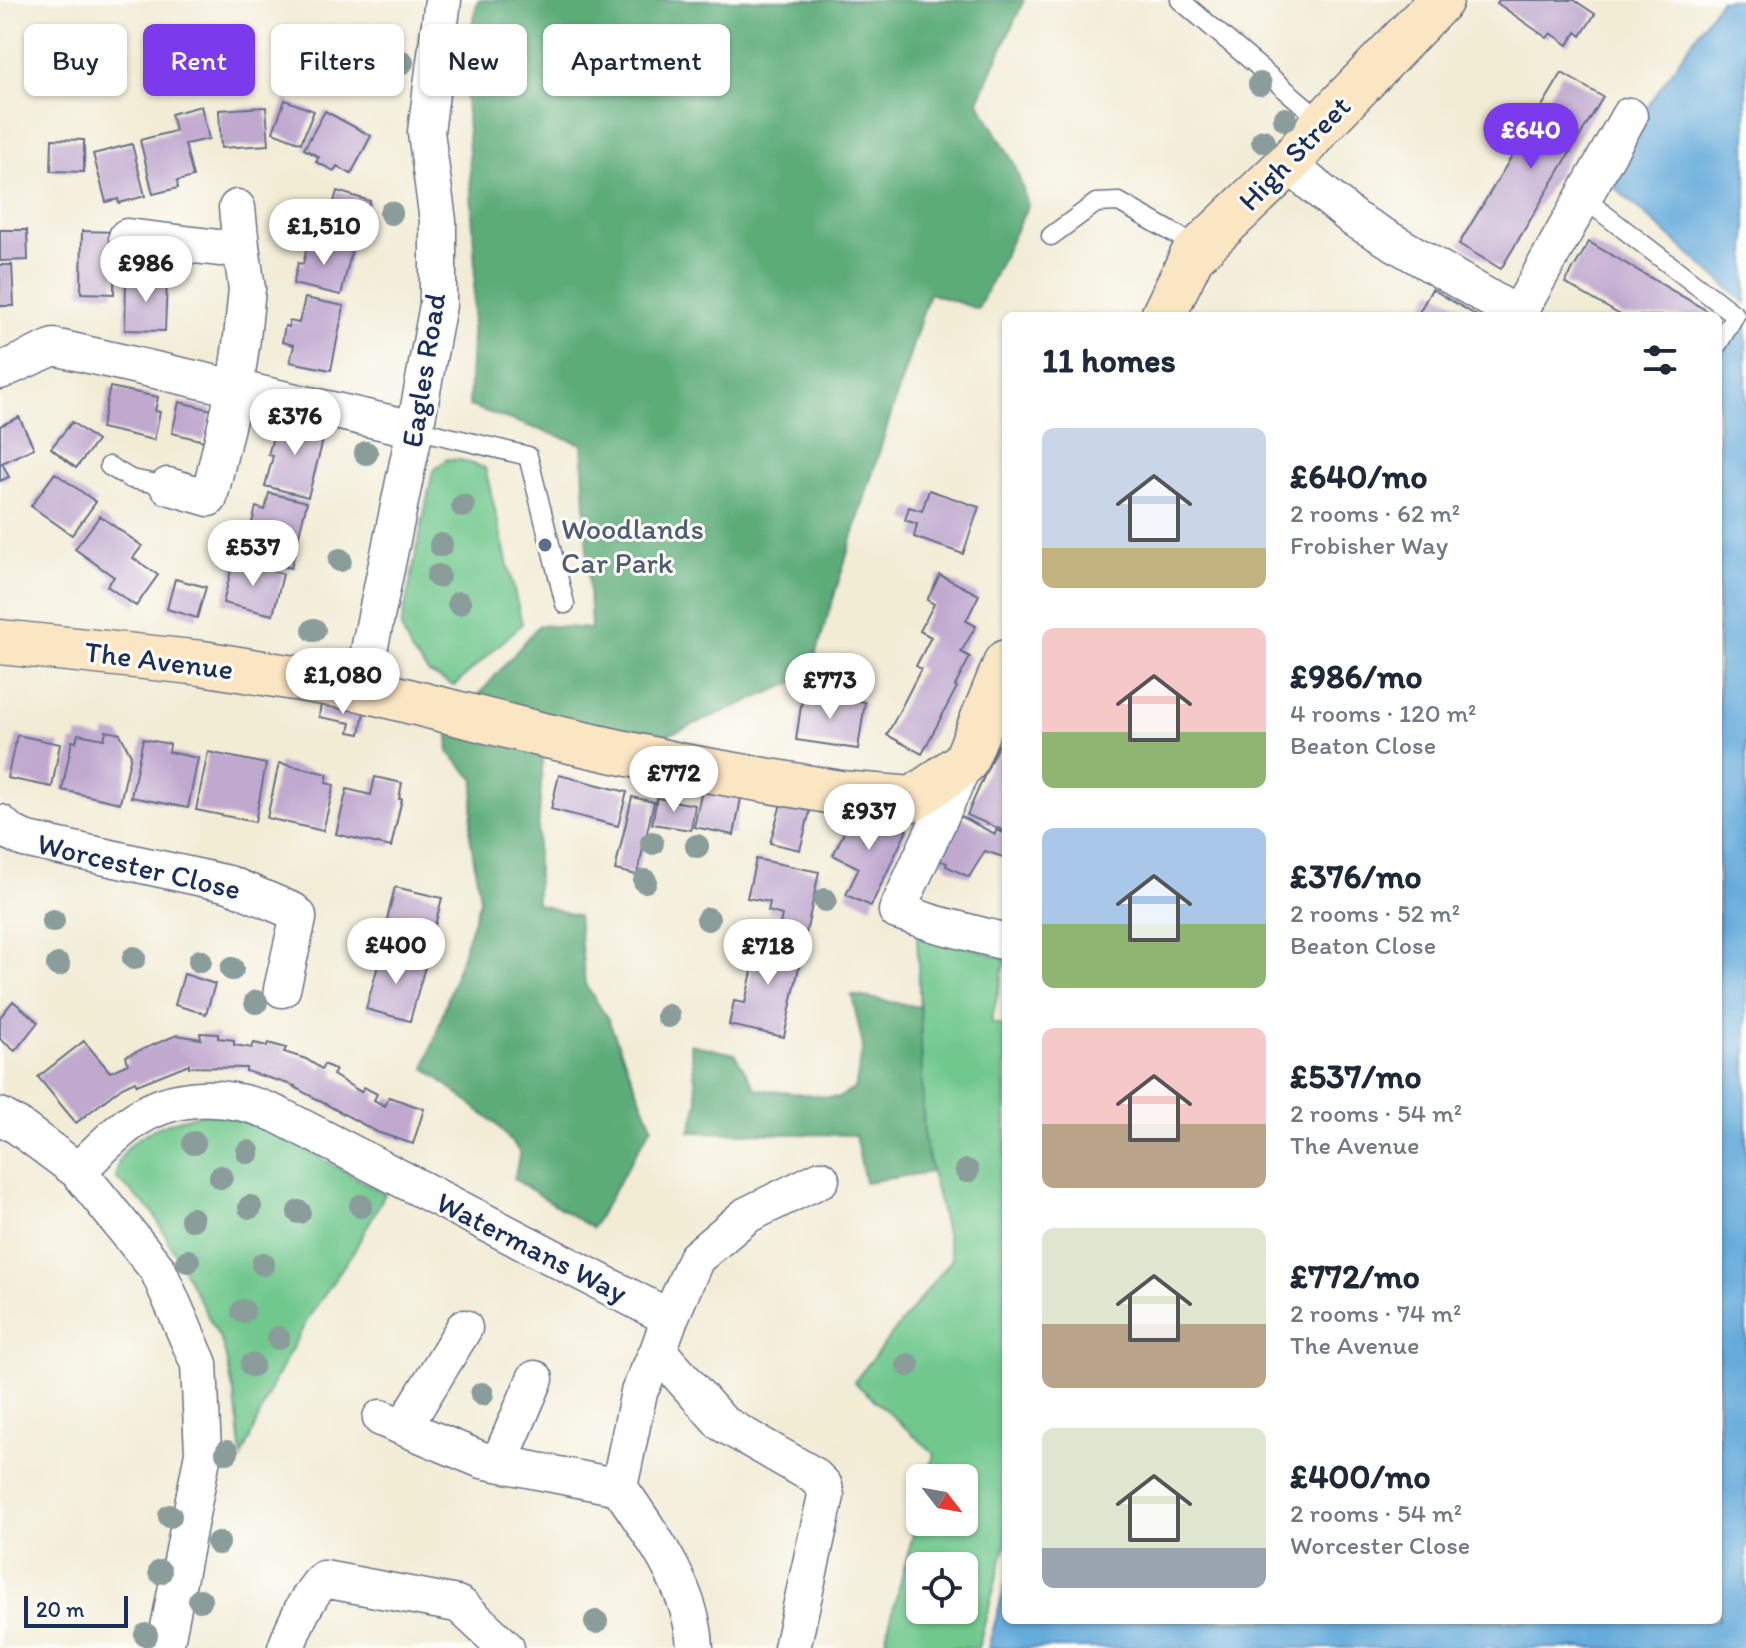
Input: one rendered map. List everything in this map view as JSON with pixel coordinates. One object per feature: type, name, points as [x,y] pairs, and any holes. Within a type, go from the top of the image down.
[{"type":"main road","name":"High Street","points":[[1165,312],[1192,256],[1288,164],[1321,125],[1441,0]]},
{"type":"main road","name":"The Avenue","points":[[1,645],[202,663],[361,689],[543,735],[683,766],[840,793],[913,799],[965,762]]},
{"type":"main road","points":[[965,762],[1002,672]]},
{"type":"street","name":"Eagles Road","points":[[361,689],[438,305],[438,221],[426,132],[443,0]]},
{"type":"street","points":[[1519,312],[1629,116]]},
{"type":"street","points":[[1288,164],[1354,219],[1512,312]]},
{"type":"street","points":[[168,486],[209,498],[235,388],[247,289],[237,208]]},
{"type":"street","points":[[127,237],[207,247],[241,246]]},
{"type":"street","points":[[0,371],[54,347],[415,429]]},
{"type":"street","points":[[965,762],[897,911],[1002,941]]},
{"type":"street","name":"Worcester Close","points":[[0,823],[24,839],[229,884],[293,911],[298,919],[282,989]]},
{"type":"street","name":"Watermans Way","points":[[78,1171],[129,1124],[164,1106],[189,1099],[246,1103],[278,1115],[664,1334]]},
{"type":"street","points":[[0,1116],[78,1171],[158,1270],[199,1364],[203,1453],[165,1648]]},
{"type":"street","points":[[619,1487],[639,1392],[696,1258],[747,1215],[821,1179]]},
{"type":"street","points":[[464,1328],[392,1422],[482,1460],[619,1487],[659,1547],[678,1584],[689,1613],[695,1648]]},
{"type":"street","points":[[664,1334],[722,1423],[813,1475],[824,1486],[826,1496],[792,1648]]},
{"type":"street","points":[[499,1463],[535,1379]]},
{"type":"street","points":[[286,1648],[296,1623],[324,1579],[457,1604],[506,1648]]},
{"type":"lane","points":[[1180,0],[1307,108],[1321,125]]},
{"type":"lane","points":[[1582,197],[1735,315],[1722,337]]},
{"type":"lane","points":[[1051,236],[1096,203],[1119,202],[1200,248]]},
{"type":"lane","points":[[415,429],[528,456],[565,604]]},
{"type":"lane","points":[[109,466],[131,479],[168,486]]},
{"type":"green space","points":[[478,0],[1024,0],[978,101],[1014,163],[1028,205],[978,309],[929,293],[809,676],[678,731],[646,741],[478,696],[539,625],[591,629],[582,444],[469,406],[475,266],[466,96],[527,96],[527,24],[472,24]]},
{"type":"green space","points":[[447,459],[485,468],[522,624],[454,686],[429,673],[412,653],[401,628],[433,471]]},
{"type":"green space","points":[[451,717],[543,755],[537,904],[578,916],[585,984],[608,1019],[652,1126],[592,1228],[514,1179],[520,1152],[497,1125],[425,1068],[480,900],[470,834],[475,780],[448,752]]},
{"type":"green space","points":[[917,931],[1002,958],[1002,976],[991,1022],[1002,1026],[1002,1558],[978,1648],[883,1648],[906,1561],[906,1624],[978,1624],[978,1552],[908,1552],[913,1536],[978,1536],[978,1464],[931,1464],[934,1453],[854,1382],[952,1259],[924,1139]]},
{"type":"green space","points":[[852,995],[920,1007],[924,1139],[932,1172],[865,1182],[855,1135],[690,1132],[698,1102],[690,1044],[735,1054],[756,1089],[838,1098],[855,1088],[863,1047]]},
{"type":"green space","points":[[209,1112],[259,1123],[385,1194],[355,1249],[309,1317],[273,1383],[242,1458],[235,1398],[223,1345],[153,1212],[116,1178],[120,1159],[136,1140],[159,1127]]},
{"type":"water","points":[[1720,0],[1746,0],[1746,304],[1606,180],[1642,115]]},
{"type":"water","points":[[1746,312],[1746,1648],[988,1648],[1002,1597],[1002,1624],[1722,1624],[1722,353]]},
{"type":"building","points":[[1499,0],[1574,0],[1595,14],[1581,36],[1576,32],[1568,45],[1551,33],[1547,38],[1497,3]]},
{"type":"building","points":[[1562,73],[1603,97],[1501,269],[1459,244]]},
{"type":"building","points":[[285,100],[314,111],[301,143],[273,132]]},
{"type":"building","points":[[201,106],[209,139],[185,144],[193,177],[177,181],[178,188],[153,194],[140,140],[175,131],[171,114]]},
{"type":"building","points":[[266,107],[269,145],[221,148],[219,110]]},
{"type":"building","points":[[325,111],[371,136],[351,174],[337,166],[334,171],[316,162],[319,157],[304,149]]},
{"type":"building","points":[[52,139],[84,140],[84,172],[51,171]]},
{"type":"building","points":[[132,144],[145,196],[119,203],[118,199],[106,202],[93,154]]},
{"type":"building","points":[[337,191],[370,201],[361,233],[328,224]]},
{"type":"building","points":[[0,230],[27,230],[28,260],[0,261]]},
{"type":"building","points":[[82,231],[115,232],[114,294],[81,293]]},
{"type":"building","points":[[309,239],[352,249],[341,295],[293,284],[298,263],[303,264]]},
{"type":"building","points":[[1589,242],[1709,312],[1615,312],[1565,283]]},
{"type":"building","points":[[0,265],[12,265],[14,306],[0,306]]},
{"type":"building","points":[[126,278],[167,279],[165,331],[125,330]]},
{"type":"building","points":[[1432,289],[1470,312],[1419,312]]},
{"type":"building","points":[[305,298],[344,306],[331,370],[290,362],[294,345],[282,342],[289,321],[299,323]]},
{"type":"building","points":[[110,387],[158,397],[155,411],[160,412],[154,440],[101,428]]},
{"type":"building","points":[[179,402],[212,410],[204,441],[172,433]]},
{"type":"building","points":[[19,417],[34,448],[2,463],[9,477],[0,481],[0,426]]},
{"type":"building","points":[[286,418],[326,429],[308,497],[265,486],[273,456],[268,455],[274,434],[281,436]]},
{"type":"building","points":[[72,422],[97,441],[76,468],[51,448]]},
{"type":"building","points":[[55,473],[96,502],[72,535],[31,506]]},
{"type":"building","points":[[929,490],[979,507],[963,554],[914,537],[917,524],[905,520],[909,507],[922,511]]},
{"type":"building","points":[[269,493],[307,502],[291,568],[248,557],[252,541],[257,542],[260,529],[251,527],[256,507],[265,510]]},
{"type":"building","points":[[100,516],[142,546],[133,558],[158,575],[136,606],[107,586],[114,577],[75,549]]},
{"type":"building","points":[[233,562],[283,574],[273,615],[223,603]]},
{"type":"building","points":[[940,575],[979,595],[966,621],[976,626],[961,652],[970,657],[922,754],[887,735],[921,669],[916,666],[931,637],[920,631],[934,604],[927,600]]},
{"type":"building","points":[[175,579],[206,587],[197,618],[167,609]]},
{"type":"building","points":[[803,692],[865,702],[858,749],[796,740]]},
{"type":"building","points":[[321,703],[364,712],[360,734],[349,732],[351,723],[319,717]]},
{"type":"building","points":[[106,731],[120,734],[131,755],[120,803],[62,790],[72,741],[76,742],[78,734],[104,739]]},
{"type":"building","points":[[17,735],[60,744],[52,787],[7,778]]},
{"type":"building","points":[[143,739],[170,744],[169,752],[198,758],[188,808],[131,797]]},
{"type":"building","points":[[998,745],[1002,747],[1002,830],[967,815]]},
{"type":"building","points":[[208,752],[266,764],[255,822],[196,810]]},
{"type":"building","points":[[279,763],[328,774],[326,783],[334,785],[323,831],[267,818]]},
{"type":"building","points":[[559,775],[627,792],[618,826],[551,809]]},
{"type":"building","points":[[375,777],[402,783],[399,799],[402,799],[391,847],[336,834],[347,789],[371,795]]},
{"type":"building","points":[[703,785],[742,793],[734,835],[694,827]]},
{"type":"building","points":[[632,797],[654,802],[637,875],[615,870]]},
{"type":"building","points":[[657,798],[695,805],[691,830],[652,824]]},
{"type":"building","points":[[781,804],[810,811],[800,850],[770,843]]},
{"type":"building","points":[[857,806],[907,830],[871,906],[846,895],[859,868],[833,855]]},
{"type":"building","points":[[958,815],[995,834],[996,830],[1002,832],[1002,857],[985,851],[969,877],[936,859]]},
{"type":"building","points":[[756,859],[819,872],[805,938],[778,933],[782,915],[768,911],[770,902],[747,898]]},
{"type":"building","points":[[395,887],[442,898],[428,952],[382,940]]},
{"type":"building","points":[[744,936],[803,948],[784,1037],[729,1025],[734,1001],[745,1003],[755,958],[740,955]]},
{"type":"building","points":[[382,951],[426,963],[410,1021],[366,1009]]},
{"type":"building","points":[[184,974],[215,984],[206,1014],[175,1005]]},
{"type":"building","points":[[13,1001],[38,1022],[15,1051],[0,1039],[0,1017]]},
{"type":"building","points":[[200,1033],[218,1034],[218,1038],[234,1040],[234,1045],[252,1048],[254,1043],[267,1046],[268,1043],[286,1048],[284,1052],[306,1059],[322,1069],[324,1064],[336,1070],[333,1075],[361,1092],[364,1087],[377,1094],[374,1100],[385,1106],[389,1097],[424,1109],[413,1144],[377,1132],[295,1086],[246,1071],[246,1068],[189,1067],[189,1064],[137,1085],[135,1081],[122,1087],[76,1123],[38,1077],[84,1041],[110,1072],[128,1064],[126,1056],[177,1035],[201,1039]]},
{"type":"place","name":"Woodlands Car Park","points":[[545,545]]}]
